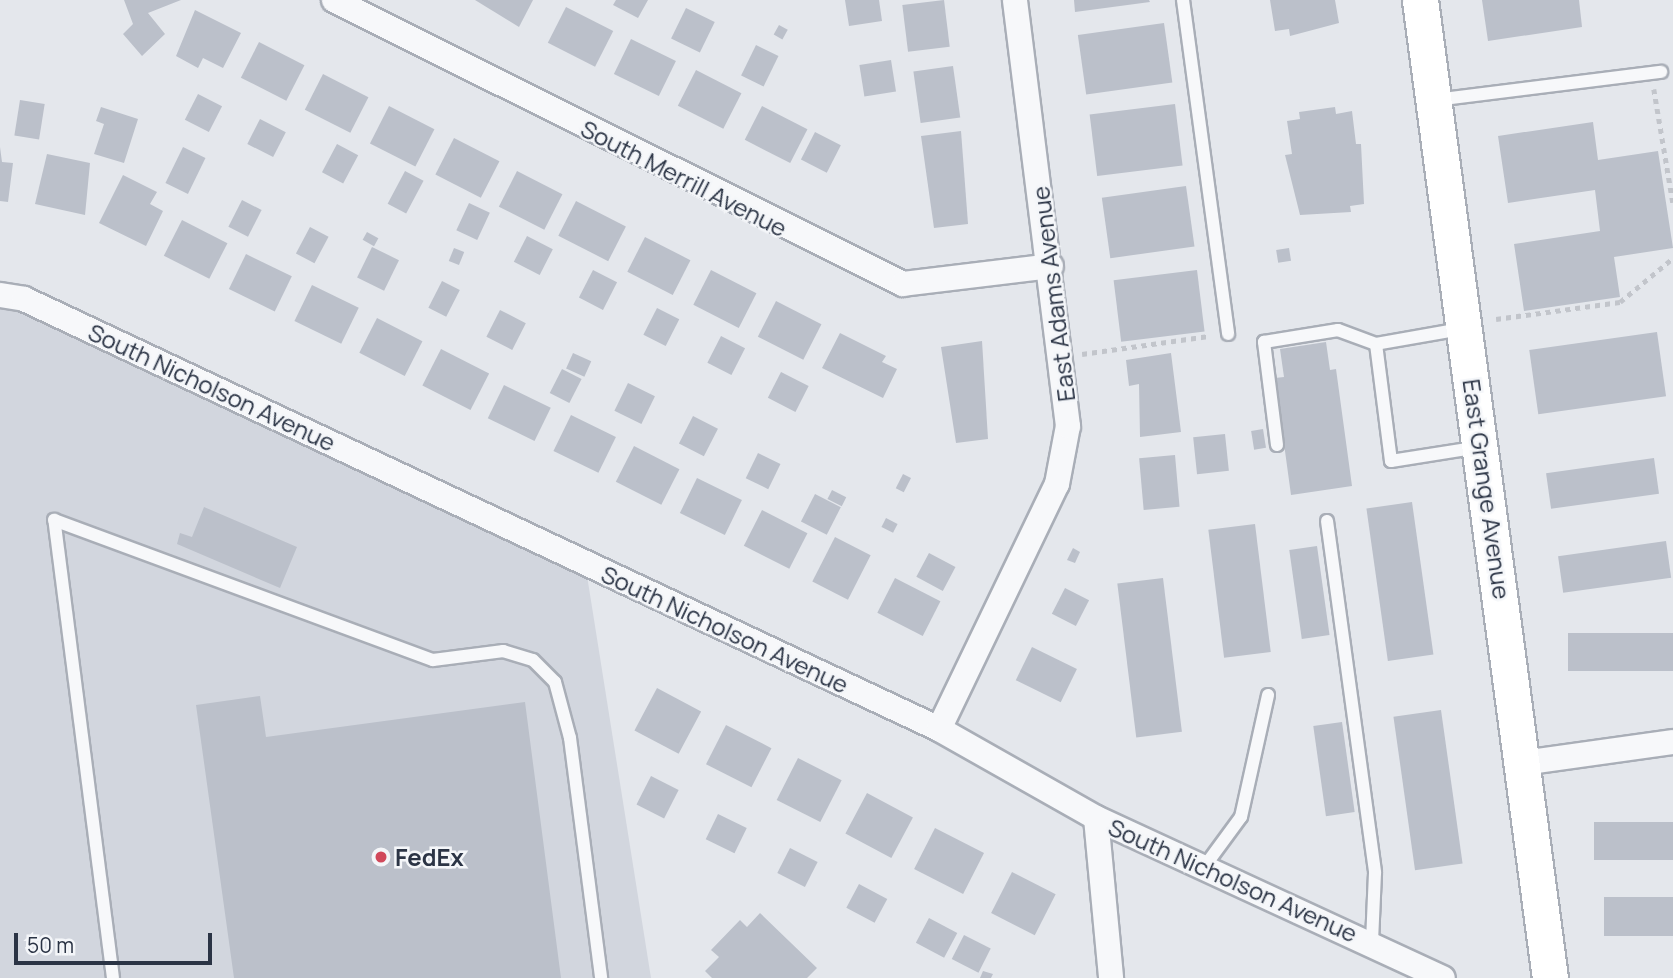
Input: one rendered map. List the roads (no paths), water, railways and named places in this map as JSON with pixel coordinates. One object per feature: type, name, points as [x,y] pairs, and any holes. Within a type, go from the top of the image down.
[{"type":"street","name":"South Merrill Avenue","points":[[334,0],[903,284],[1051,267]]},
{"type":"street","name":"East Adams Avenue","points":[[939,729],[1057,484],[1068,426],[1064,356],[1015,0]]},
{"type":"street","name":"East Grange Avenue","points":[[1420,0],[1434,100],[1480,324],[1482,446],[1550,978]]},
{"type":"street","name":"South Nicholson Avenue","points":[[0,295],[24,299],[939,729],[1096,818],[1202,871],[1372,943],[1443,978]]},
{"type":"street","points":[[1523,763],[1673,742]]},
{"type":"street","points":[[1096,818],[1111,978]]},
{"type":"lane","points":[[1183,0],[1228,334]]},
{"type":"lane","points":[[1434,100],[1657,73]]},
{"type":"lane","points":[[1277,445],[1264,342],[1338,330],[1376,344],[1480,324]]},
{"type":"lane","points":[[1376,344],[1391,461],[1482,446]]},
{"type":"lane","points":[[113,978],[54,520],[433,660],[503,651],[533,660],[555,682],[570,738],[601,978]]},
{"type":"lane","points":[[1328,521],[1375,873],[1372,943]]},
{"type":"lane","points":[[1202,871],[1241,817],[1268,695]]},
{"type":"place","name":"FedEx","points":[[381,857]]}]
